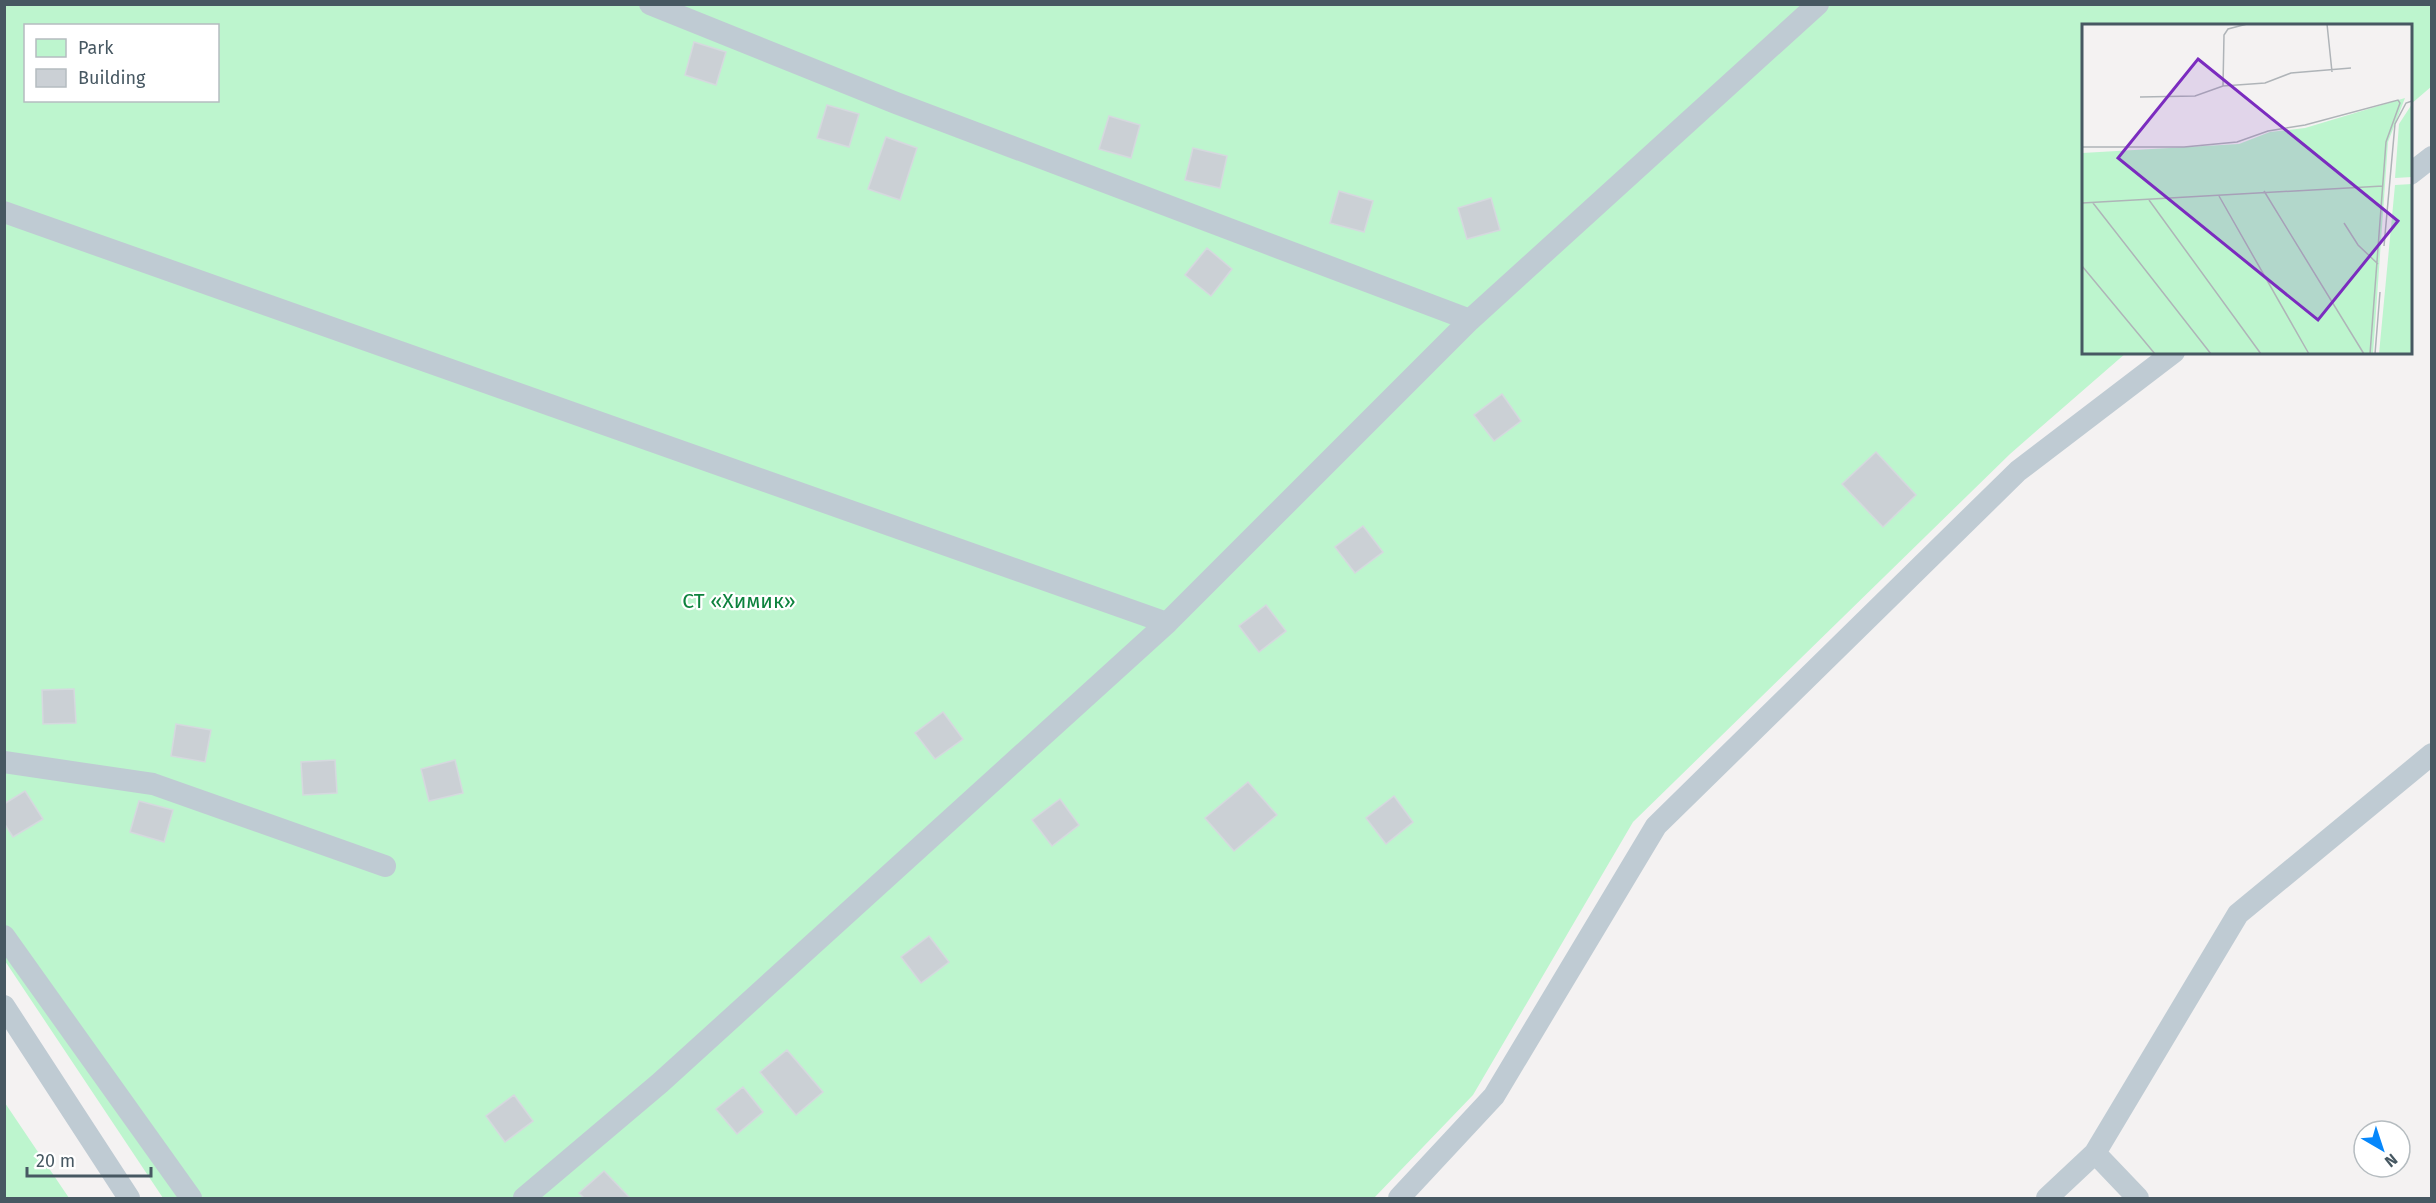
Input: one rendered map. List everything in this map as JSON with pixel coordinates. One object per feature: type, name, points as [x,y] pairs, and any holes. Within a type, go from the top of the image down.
[{"type":"lane","points":[[650,4],[896,103],[1470,320]]},
{"type":"lane","points":[[524,1198],[660,1083],[1167,623],[1470,320],[1818,4]]},
{"type":"lane","points":[[2412,172],[2432,157]]},
{"type":"lane","points":[[4,212],[1167,623]]},
{"type":"lane","points":[[1399,1198],[1494,1096],[1656,826],[2018,471],[2171,354]]},
{"type":"lane","points":[[2047,1198],[2095,1153],[2238,914],[2432,754]]},
{"type":"lane","points":[[4,762],[153,784],[385,866]]},
{"type":"lane","points":[[4,936],[192,1198]]},
{"type":"lane","points":[[4,1006],[129,1198]]},
{"type":"lane","points":[[2095,1153],[2139,1198]]},
{"type":"green space","name":"СТ «Химик»","points":[[2431,4],[2432,86],[2412,103],[2412,24],[2082,24],[2082,354],[2125,354],[2010,454],[1633,822],[1473,1095],[1374,1198],[163,1198],[5,961],[4,5]]},
{"type":"green space","points":[[5,1103],[69,1198],[5,1198]]},
{"type":"building","points":[[694,42],[726,52],[716,85],[685,75]]},
{"type":"building","points":[[827,105],[859,114],[849,147],[817,138]]},
{"type":"building","points":[[1109,116],[1140,125],[1131,158],[1099,149]]},
{"type":"building","points":[[886,137],[917,148],[900,200],[868,189]]},
{"type":"building","points":[[1193,148],[1227,156],[1220,188],[1185,180]]},
{"type":"building","points":[[1339,191],[1373,201],[1364,232],[1330,223]]},
{"type":"building","points":[[1491,198],[1500,230],[1467,239],[1458,208]]},
{"type":"building","points":[[1207,248],[1232,269],[1211,296],[1185,275]]},
{"type":"building","points":[[1502,394],[1521,421],[1494,441],[1474,415]]},
{"type":"building","points":[[1876,452],[1916,495],[1883,527],[1842,484]]},
{"type":"building","points":[[1363,526],[1383,552],[1355,573],[1335,547]]},
{"type":"building","points":[[1266,605],[1286,631],[1259,652],[1239,626]]},
{"type":"building","points":[[74,689],[76,723],[43,724],[42,690]]},
{"type":"building","points":[[943,712],[963,739],[935,759],[915,733]]},
{"type":"building","points":[[176,724],[211,730],[205,762],[171,756]]},
{"type":"building","points":[[335,760],[337,793],[303,795],[301,762]]},
{"type":"building","points":[[455,760],[463,793],[429,801],[421,769]]},
{"type":"building","points":[[1248,782],[1277,815],[1234,851],[1205,818]]},
{"type":"building","points":[[25,791],[43,819],[13,837],[4,823],[4,804]]},
{"type":"building","points":[[1394,796],[1413,822],[1386,844],[1366,818]]},
{"type":"building","points":[[1060,799],[1079,825],[1052,846],[1032,820]]},
{"type":"building","points":[[139,801],[173,810],[164,842],[130,832]]},
{"type":"building","points":[[929,936],[949,962],[921,983],[901,957]]},
{"type":"building","points":[[787,1050],[823,1092],[796,1115],[760,1072]]},
{"type":"building","points":[[743,1087],[763,1112],[737,1134],[716,1109]]},
{"type":"building","points":[[514,1095],[533,1121],[505,1142],[486,1116]]},
{"type":"building","points":[[604,1171],[630,1198],[584,1198],[579,1193]]}]
